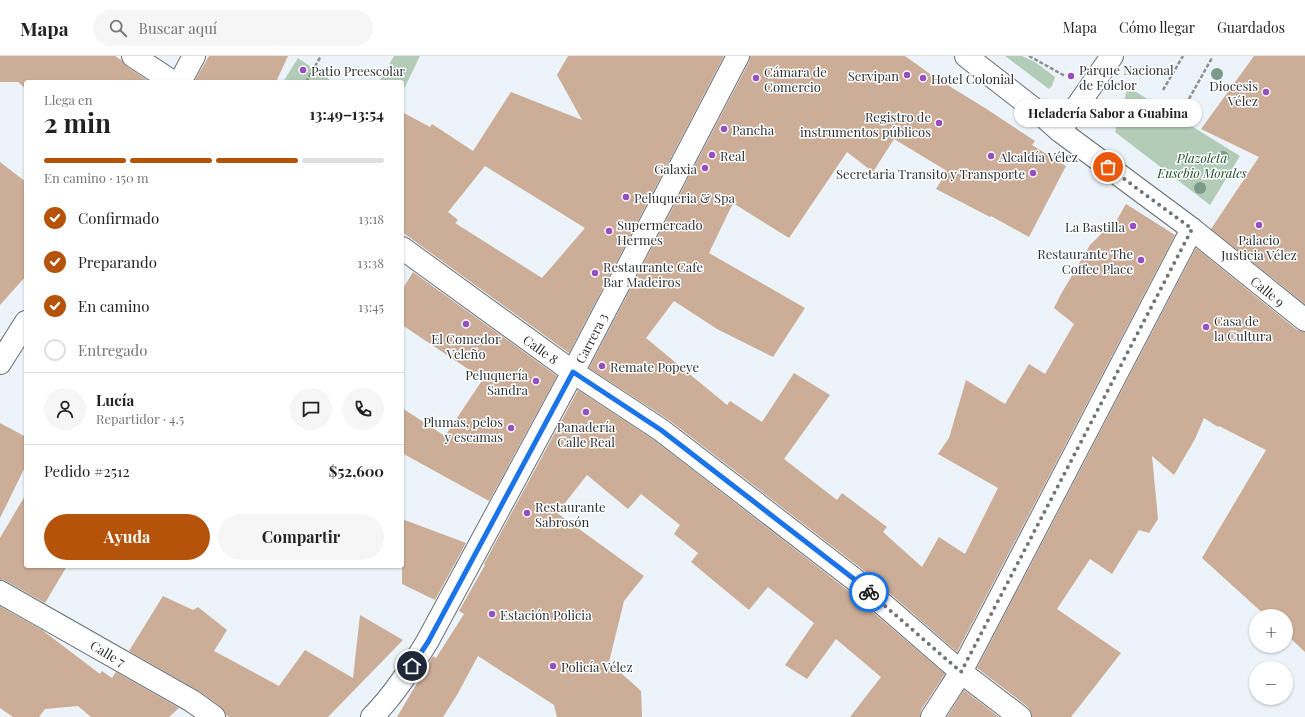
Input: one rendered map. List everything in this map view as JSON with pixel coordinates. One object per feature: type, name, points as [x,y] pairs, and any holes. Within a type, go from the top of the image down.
[{"type":"street","points":[[134,56],[170,80]]},
{"type":"street","points":[[181,80],[194,56]]},
{"type":"street","name":"Carrera 3","points":[[372,717],[381,708],[428,642],[573,372],[738,56]]},
{"type":"street","name":"Calle 9","points":[[966,56],[1060,131],[1192,229],[1305,320]]},
{"type":"street","points":[[1060,131],[1112,56]]},
{"type":"street","points":[[932,717],[961,672],[1192,229]]},
{"type":"street","name":"Calle 8","points":[[404,249],[573,372],[661,430],[854,579],[961,672],[1020,717]]},
{"type":"street","points":[[0,363],[24,325]]},
{"type":"street","name":"Calle 7","points":[[0,592],[192,701],[214,717]]},
{"type":"path","points":[[307,80],[321,56]]},
{"type":"path","points":[[1029,56],[1056,71],[1087,92]]},
{"type":"path","points":[[1163,90],[1183,56]]},
{"type":"path","points":[[1186,104],[1212,58]]},
{"type":"green space","points":[[394,56],[420,56],[404,89],[404,80],[380,80]]},
{"type":"green space","points":[[1005,56],[1022,56],[1035,62],[1055,77],[1052,86],[1049,89]]},
{"type":"green space","name":"Patio Preescolar","points":[[298,58],[330,80],[284,80]]},
{"type":"green space","name":"Plazoleta Eusebio Morales","points":[[1128,87],[1240,156],[1210,205],[1115,132]]},
{"type":"building","points":[[0,56],[115,56],[126,66],[147,80],[24,80],[24,87],[18,82],[0,82]]},
{"type":"building","points":[[209,56],[288,56],[277,80],[195,80]]},
{"type":"building","points":[[568,56],[724,56],[569,353],[404,233],[404,113],[430,127],[432,124],[473,151],[511,92],[582,120],[557,75]],"holes":[[[485,166],[585,228],[542,278],[455,223],[458,220],[448,212]]]},
{"type":"building","points":[[750,56],[905,56],[933,76],[1035,141],[1032,145],[1066,166],[1029,237],[991,216],[990,217],[936,189],[947,171],[894,139],[873,172],[847,152],[789,238],[733,203],[709,253],[805,308],[773,357],[717,329],[674,301],[646,338],[727,405],[730,401],[762,422],[794,373],[830,395],[784,459],[837,500],[842,493],[887,527],[883,532],[922,567],[939,537],[965,554],[998,488],[938,454],[949,438],[966,380],[1005,404],[1029,364],[1045,374],[1074,324],[1054,308],[1090,245],[1104,231],[1114,225],[1126,204],[1175,235],[957,652],[862,569],[669,420],[589,368],[749,62]]},
{"type":"building","points":[[1254,56],[1305,56],[1305,304],[1211,229],[1259,157],[1201,129]]},
{"type":"building","points":[[0,162],[24,180],[24,278],[0,305]]},
{"type":"building","points":[[1196,248],[1297,330],[1305,332],[1305,652],[1293,641],[1293,609],[1258,609],[1202,558],[1266,450],[1219,426],[1218,427],[1204,418],[1195,439],[1174,475],[1152,456],[1158,519],[1149,533],[1139,530],[1112,574],[1090,559],[1057,609],[1121,653],[1071,717],[1032,717],[1028,707],[977,668]]},
{"type":"building","points":[[413,272],[557,376],[489,501],[404,454],[404,409],[445,436],[483,379],[404,326],[404,287]]},
{"type":"building","points":[[578,390],[654,440],[846,589],[945,674],[921,710],[920,717],[850,717],[881,677],[836,639],[807,679],[785,665],[814,623],[768,587],[749,610],[691,562],[698,553],[674,534],[680,525],[641,494],[628,509],[587,475],[557,513],[644,576],[624,601],[609,662],[641,691],[642,717],[557,717],[554,705],[478,656],[443,717],[397,717],[433,656],[436,658],[464,614],[459,611]]},
{"type":"building","points":[[0,423],[24,436],[24,469],[0,518]]},
{"type":"building","points":[[24,497],[24,568],[66,568],[45,603],[6,581],[0,580],[0,538]]},
{"type":"building","points":[[404,520],[466,543],[435,600],[402,584],[402,568],[404,568]]},
{"type":"building","points":[[163,596],[193,610],[198,607],[227,630],[214,651],[279,686],[305,650],[353,678],[360,615],[403,640],[328,717],[229,717],[221,707],[199,691],[129,651]]},
{"type":"building","points":[[0,606],[42,630],[100,674],[102,671],[112,678],[116,672],[179,708],[169,717],[91,717],[78,706],[45,709],[39,717],[13,717],[0,708]]},
{"type":"building","points":[[964,690],[999,717],[947,717]]},
{"type":"way so far","points":[[869,592],[961,672],[1192,229],[1108,167]]},
{"type":"place","name":"Patio Preescolar","points":[[303,70]]},
{"type":"place","name":"Servipan","points":[[907,75]]},
{"type":"place","name":"Parque Nacional de Folclor","points":[[1071,76]]},
{"type":"place","name":"Cámara de Comercio","points":[[756,78]]},
{"type":"place","name":"Hotel Colonial","points":[[923,78]]},
{"type":"place","name":"Diocesis Vélez","points":[[1266,92]]},
{"type":"place","name":"Registro de instrumentos públicos","points":[[939,123]]},
{"type":"place","name":"Pancha","points":[[724,129]]},
{"type":"place","name":"Real","points":[[712,155]]},
{"type":"place","name":"Alcaldía Vélez","points":[[991,156]]},
{"type":"place","name":"Heladería Sabor a Guabina","points":[[1108,167]]},
{"type":"place","name":"Galaxia","points":[[705,168]]},
{"type":"place","name":"Secretaria Transito y Transporte","points":[[1033,173]]},
{"type":"place","name":"Peluqueria & Spa","points":[[626,197]]},
{"type":"place","name":"Palacio Justicia Vélez","points":[[1259,225]]},
{"type":"place","name":"La Bastilla","points":[[1133,226]]},
{"type":"place","name":"Supermercado Hermes","points":[[609,231]]},
{"type":"place","name":"Restaurante The Coffee Place","points":[[1141,260]]},
{"type":"place","name":"Restaurante Cafe Bar Madeiros","points":[[595,273]]},
{"type":"place","name":"El Comedor Veleño","points":[[466,324]]},
{"type":"place","name":"Casa de la Cultura","points":[[1206,327]]},
{"type":"place","name":"Remate Popeye","points":[[602,366]]},
{"type":"place","name":"Peluquería Sandra","points":[[536,381]]},
{"type":"place","name":"Panadería Calle Real","points":[[586,412]]},
{"type":"place","name":"Plumas, pelos y escamas","points":[[511,428]]},
{"type":"place","name":"Restaurante Sabrosón","points":[[527,513]]},
{"type":"place","name":"Estación Policia","points":[[492,614]]},
{"type":"place","name":"Policía Vélez","points":[[553,666]]},
{"type":"route","points":[[412,666],[428,642],[447,604],[573,372],[661,430],[869,592]]}]
